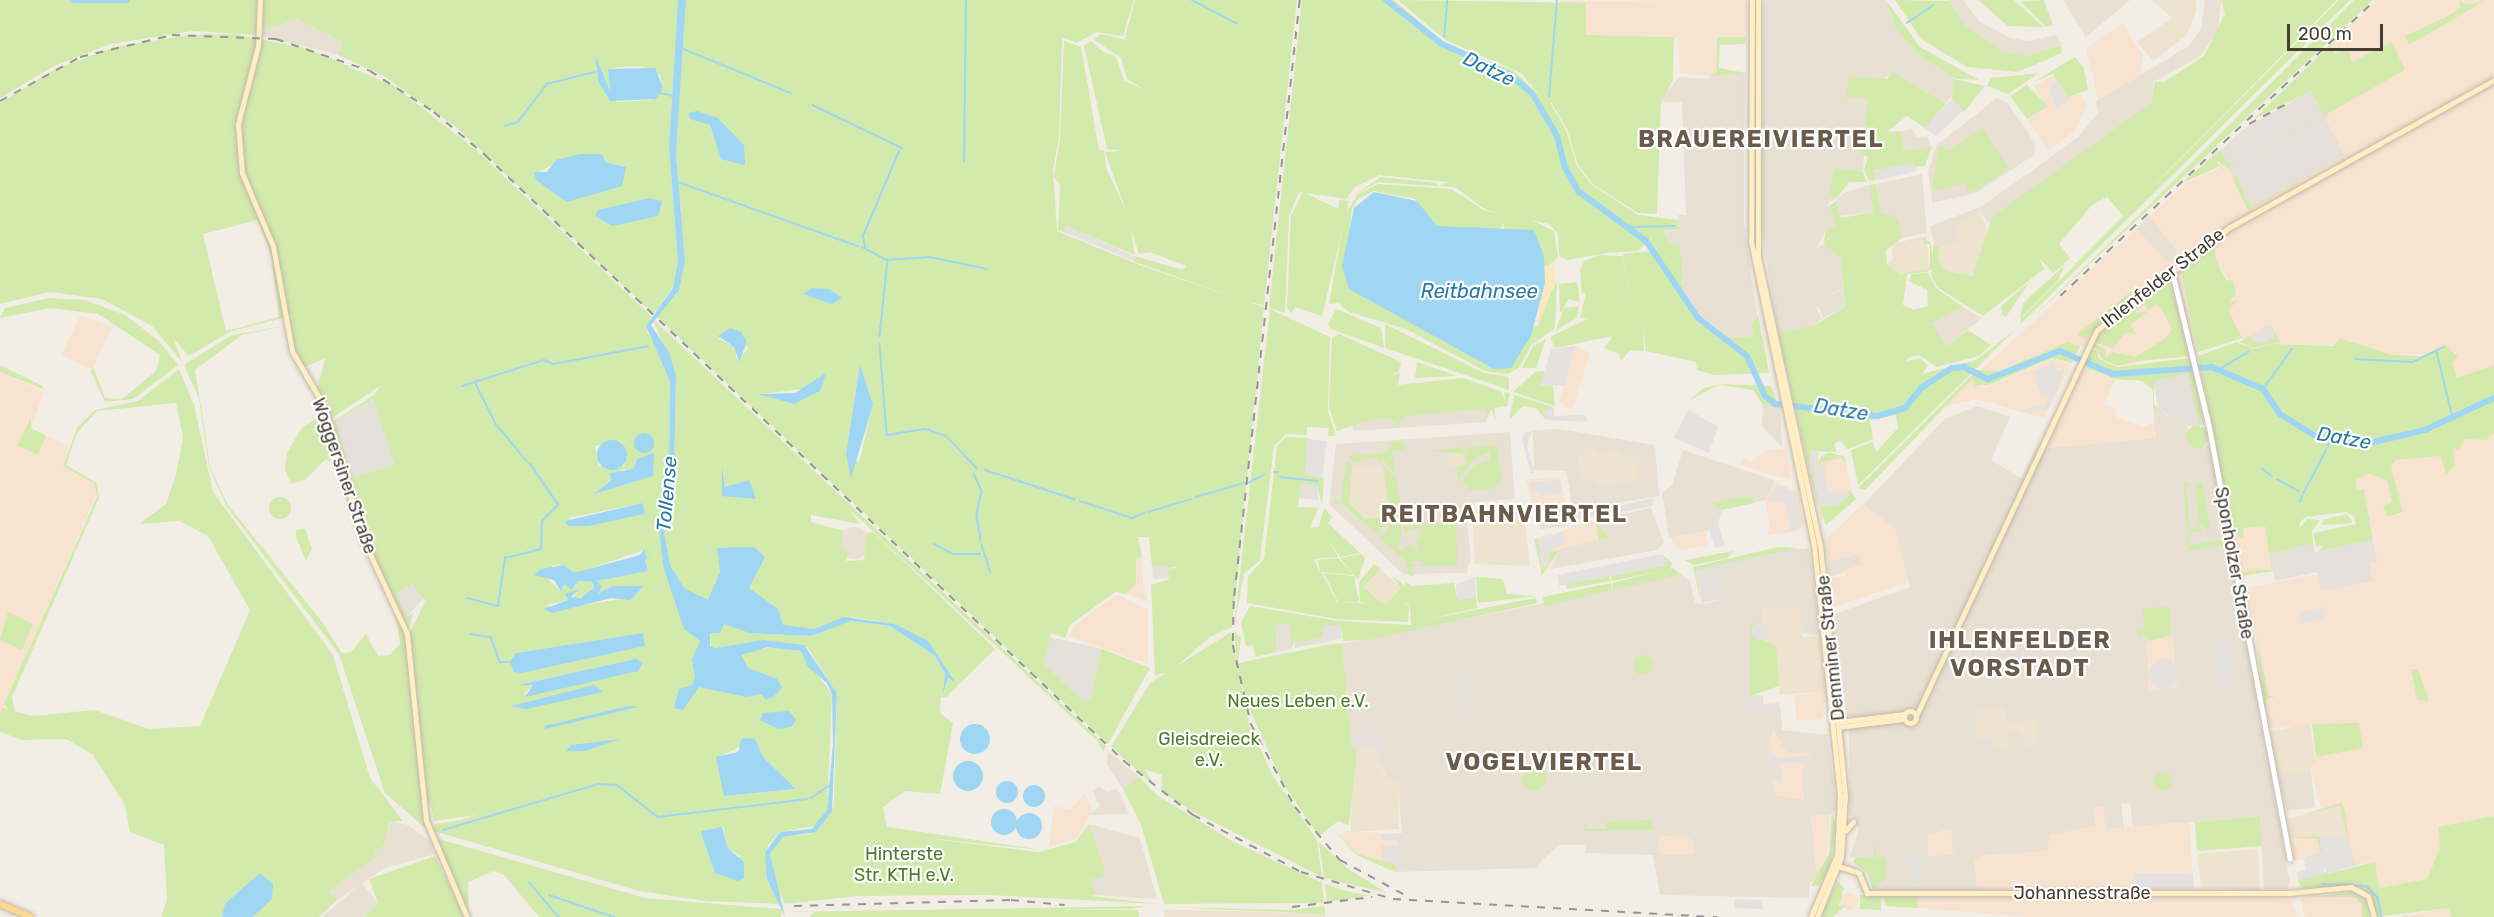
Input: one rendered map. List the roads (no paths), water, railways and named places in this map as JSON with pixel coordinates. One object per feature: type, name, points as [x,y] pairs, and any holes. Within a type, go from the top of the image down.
[{"type":"main road","name":"Woggersiner Straße","points":[[260,0],[258,45],[238,124],[242,173],[273,246],[295,359],[324,406],[363,539],[407,634],[426,820],[467,917]]},
{"type":"main road","name":"Demminer Straße","points":[[1752,0],[1750,230],[1787,409],[1820,544],[1845,831],[1836,865],[1814,916]]},
{"type":"main road","name":"Demminer Straße","points":[[1758,0],[1754,227],[1781,378]]},
{"type":"main road","name":"Ihlenfelder Straße","points":[[1836,725],[1909,715],[1923,701],[2082,352],[2101,325],[2230,226],[2494,80]]},
{"type":"main road","name":"Demminer Straße","points":[[1836,725],[1841,812],[1836,865]]},
{"type":"main road","points":[[1845,831],[1853,822]]},
{"type":"main road","name":"Johannesstraße","points":[[1836,865],[1859,873],[1867,893],[2297,892],[2354,887],[2370,899],[2374,917]]},
{"type":"main road","points":[[0,904],[30,917]]},
{"type":"street","name":"Sponholzer Straße","points":[[2172,270],[2196,366],[2290,859]]},
{"type":"water","name":"Tollense","points":[[678,0],[686,0],[676,154],[685,261],[679,290],[651,325],[670,354],[676,376],[674,476],[662,521],[670,565],[684,588],[708,600],[720,572],[717,548],[754,547],[765,557],[749,588],[778,609],[783,625],[814,629],[844,617],[895,624],[928,641],[956,683],[948,678],[943,694],[945,673],[934,655],[890,626],[851,621],[811,636],[749,633],[724,624],[720,633],[710,633],[710,646],[716,648],[763,640],[804,645],[837,693],[832,811],[816,832],[783,837],[770,854],[785,917],[767,879],[765,853],[780,832],[812,829],[827,810],[833,744],[832,695],[827,683],[808,667],[801,651],[768,647],[741,655],[748,668],[777,679],[782,688],[774,696],[766,700],[761,694],[747,697],[699,687],[683,710],[674,708],[679,689],[692,685],[695,677],[692,659],[700,641],[684,629],[663,566],[658,517],[669,474],[670,381],[646,326],[673,288],[678,261],[669,146]]},
{"type":"water","points":[[595,54],[610,91],[608,69],[655,68],[663,87],[656,99],[610,101],[598,81]]},
{"type":"water","points":[[697,111],[718,118],[744,145],[745,165],[721,159],[710,125],[690,119],[689,113]]},
{"type":"water","points":[[580,154],[602,154],[605,162],[626,167],[622,186],[567,202],[536,180],[534,172],[547,172],[556,160]]},
{"type":"water","name":"Reitbahnsee","points":[[1374,192],[1417,201],[1437,226],[1534,230],[1544,256],[1545,283],[1531,336],[1511,368],[1494,369],[1349,289],[1342,266],[1354,208]]},
{"type":"water","points":[[649,198],[662,201],[658,216],[612,226],[595,216],[598,210]]},
{"type":"water","points":[[812,288],[829,289],[842,298],[832,304],[803,294]]},
{"type":"water","points":[[730,328],[741,332],[747,342],[739,362],[734,347],[718,336]]},
{"type":"water","points":[[860,364],[873,405],[851,478],[846,454]]},
{"type":"water","points":[[826,373],[820,391],[794,404],[758,394],[795,393]]},
{"type":"water","points":[[644,433],[651,436],[654,443],[651,450],[644,453],[637,450],[634,443],[637,436]]},
{"type":"water","points":[[612,440],[623,444],[627,455],[623,466],[612,470],[601,466],[597,455],[601,444]]},
{"type":"water","points":[[654,453],[653,476],[594,494],[611,480],[610,473],[633,469],[637,459]]},
{"type":"water","points":[[722,467],[725,487],[749,480],[756,499],[722,496]]},
{"type":"water","points":[[643,503],[645,514],[589,526],[568,526],[565,521]]},
{"type":"water","points":[[644,549],[647,558],[653,554],[645,561],[648,571],[597,581],[602,587],[598,594],[612,586],[644,586],[630,600],[611,598],[552,613],[544,609],[568,600],[565,594],[580,589],[571,597],[581,598],[594,588],[593,582],[578,581],[572,590],[564,584],[561,592],[554,580],[534,575],[541,569],[564,565],[574,573],[640,555]]},
{"type":"water","points":[[643,633],[645,646],[522,673],[514,672],[510,662],[516,653]]},
{"type":"water","points":[[635,659],[643,662],[638,671],[525,697],[533,685],[518,685]]},
{"type":"water","points":[[594,685],[603,692],[526,709],[511,706]]},
{"type":"water","points":[[628,706],[638,707],[545,729],[545,726]]},
{"type":"water","points":[[789,711],[796,720],[791,727],[778,729],[760,720],[763,713]]},
{"type":"water","points":[[975,724],[981,725],[989,733],[989,745],[981,753],[975,754],[969,753],[961,745],[960,739],[961,733],[969,725]]},
{"type":"water","points":[[742,738],[755,739],[763,757],[796,789],[724,796],[716,757],[738,752]]},
{"type":"water","points":[[621,739],[585,751],[566,751],[571,745]]},
{"type":"water","points":[[968,761],[974,762],[982,770],[982,782],[974,790],[968,791],[962,790],[954,782],[953,776],[954,770],[962,762]]},
{"type":"water","points":[[1007,781],[1017,788],[1018,792],[1011,802],[1007,803],[997,796],[996,792],[1003,782]]},
{"type":"water","points":[[1034,785],[1044,792],[1045,796],[1038,806],[1034,807],[1024,800],[1023,796],[1030,786]]},
{"type":"water","points":[[1004,809],[1013,813],[1017,822],[1013,831],[1004,835],[995,831],[991,822],[995,813]]},
{"type":"water","points":[[1029,813],[1038,817],[1042,826],[1038,835],[1029,839],[1020,835],[1016,826],[1020,817]]},
{"type":"water","points":[[722,827],[728,848],[744,862],[744,878],[738,881],[715,873],[702,836],[701,831]]},
{"type":"water","points":[[260,873],[273,884],[272,899],[253,917],[222,917],[225,904]]},
{"type":"waterway","points":[[74,0],[127,0]]},
{"type":"waterway","points":[[964,162],[966,0]]},
{"type":"waterway","points":[[1192,0],[1236,23]]},
{"type":"waterway","name":"Datze","points":[[1386,0],[1442,44],[1509,74],[1532,93],[1557,136],[1564,165],[1578,191],[1646,241],[1698,318],[1747,356],[1765,396],[1775,404],[1877,416],[1905,408],[1921,388],[1952,368],[1964,367],[1988,379],[2060,351],[2113,374],[2212,367],[2263,389],[2280,414],[2317,437],[2361,445],[2425,430],[2494,398]]},
{"type":"waterway","points":[[1444,37],[1447,0]]},
{"type":"waterway","points":[[1549,97],[1557,0]]},
{"type":"waterway","points":[[1907,23],[1934,5]]},
{"type":"waterway","points":[[684,49],[791,93]]},
{"type":"waterway","points":[[505,126],[518,122],[547,84],[595,72]]},
{"type":"waterway","points":[[660,93],[673,96]]},
{"type":"waterway","points":[[813,105],[902,148]]},
{"type":"waterway","points":[[865,248],[863,236],[899,151]]},
{"type":"waterway","points":[[678,182],[858,246]]},
{"type":"waterway","points":[[1630,227],[1675,226]]},
{"type":"waterway","points":[[862,247],[888,260],[880,336]]},
{"type":"waterway","points":[[888,260],[930,257],[987,269]]},
{"type":"waterway","points":[[880,344],[887,435],[926,429],[946,436]]},
{"type":"waterway","points":[[462,386],[544,360],[554,364],[648,346]]},
{"type":"waterway","points":[[2356,359],[2413,362],[2444,347]]},
{"type":"waterway","points":[[2263,389],[2292,349]]},
{"type":"waterway","points":[[2220,369],[2248,352]]},
{"type":"waterway","points":[[2437,352],[2453,418]]},
{"type":"waterway","name":"Datze","points":[[2089,362],[2091,358]]},
{"type":"waterway","points":[[475,382],[496,424],[527,461]]},
{"type":"waterway","points":[[948,438],[977,468]]},
{"type":"waterway","points":[[2328,447],[2330,440]]},
{"type":"waterway","points":[[2303,494],[2326,450]]},
{"type":"waterway","points":[[468,598],[498,606],[505,558],[541,549],[542,521],[558,505],[530,464]]},
{"type":"waterway","points":[[2262,468],[2272,476]]},
{"type":"waterway","points":[[985,470],[1074,499]]},
{"type":"waterway","points":[[974,474],[982,491],[977,514]]},
{"type":"waterway","points":[[1248,483],[1264,475]]},
{"type":"waterway","points":[[1280,477],[1318,481]]},
{"type":"waterway","points":[[2277,479],[2299,491]]},
{"type":"waterway","points":[[1196,497],[1244,483]]},
{"type":"waterway","points":[[2300,502],[2302,496]]},
{"type":"waterway","points":[[1148,512],[1191,499]]},
{"type":"waterway","points":[[1080,501],[1132,518],[1144,513]]},
{"type":"waterway","points":[[977,515],[981,540]]},
{"type":"waterway","points":[[934,544],[953,554],[980,554]]},
{"type":"waterway","points":[[982,545],[991,572]]},
{"type":"waterway","points":[[471,634],[491,637],[500,662],[510,662]]},
{"type":"waterway","points":[[443,830],[598,784],[617,785],[658,817],[807,799]]},
{"type":"waterway","points":[[811,798],[830,785]]},
{"type":"waterway","points":[[529,882],[559,917]]},
{"type":"waterway","points":[[2322,884],[2367,886],[2378,898],[2382,917]]},
{"type":"waterway","points":[[549,895],[614,917]]},
{"type":"railway","points":[[1300,0],[1234,601],[1233,645],[1251,724],[1295,807],[1340,860],[1403,894]]},
{"type":"railway","points":[[2060,296],[2375,0]]},
{"type":"railway","points":[[0,101],[80,57],[172,35],[276,39],[370,71],[434,112],[485,155],[1124,761],[1193,815],[1301,872],[1393,899],[1718,917]]},
{"type":"railway","points":[[2249,124],[2288,103]]},
{"type":"railway","points":[[1292,907],[1372,897]]},
{"type":"railway","points":[[794,906],[1011,900],[1065,905]]},
{"type":"district","name":"BRAUEREIVIERTEL","points":[[1761,140]]},
{"type":"district","name":"REITBAHNVIERTEL","points":[[1504,515]]},
{"type":"district","name":"IHLENFELDER VORSTADT","points":[[2020,655]]},
{"type":"district","name":"VOGELVIERTEL","points":[[1544,763]]},
{"type":"park label","name":"Neues Leben e.V.","points":[[1298,701]]},
{"type":"park label","name":"Gleisdreieck e.V.","points":[[1209,750]]},
{"type":"park label","name":"Hinterste Str. KTH e.V.","points":[[904,865]]}]
